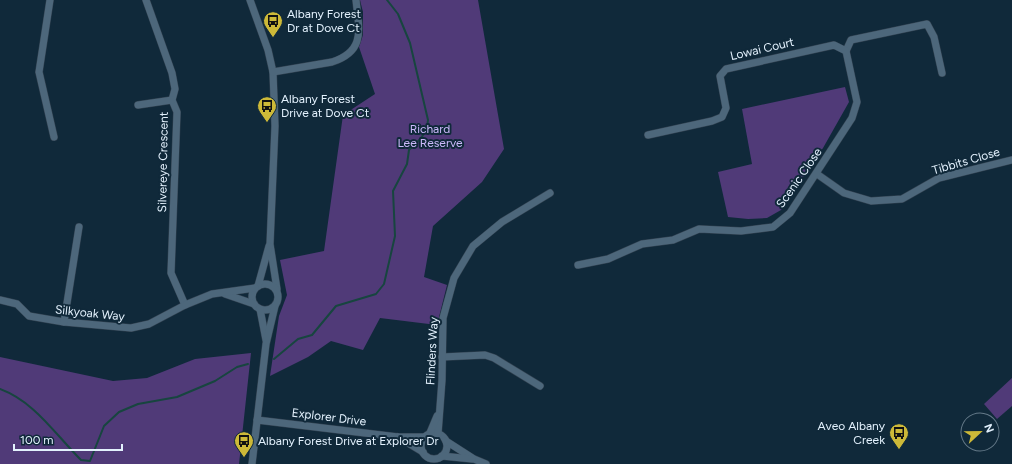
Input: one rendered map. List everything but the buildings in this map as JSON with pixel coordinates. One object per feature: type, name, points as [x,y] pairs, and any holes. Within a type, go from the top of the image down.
[{"type":"street","points":[[50,0],[39,72],[54,137]]},
{"type":"street","name":"Silvereye Crescent","points":[[146,0],[172,73],[175,90],[172,100],[177,112],[171,273],[185,305]]},
{"type":"street","points":[[250,0],[268,50],[273,72],[275,126],[270,244],[276,290],[279,298],[275,306],[266,344],[252,464]]},
{"type":"street","points":[[273,72],[332,62],[341,59],[349,53],[358,42],[359,34],[356,0]]},
{"type":"street","points":[[846,51],[851,40],[927,24],[934,37],[942,73]]},
{"type":"street","name":"Lowai Court","points":[[648,135],[712,121],[722,116],[726,108],[720,76],[726,69],[834,45],[846,51]]},
{"type":"street","name":"Scenic Close","points":[[578,265],[608,259],[642,244],[673,240],[699,229],[741,231],[773,227],[790,214],[852,118],[857,102],[846,51]]},
{"type":"street","points":[[138,105],[172,100]]},
{"type":"street","name":"Tibbits Close","points":[[817,174],[844,193],[871,201],[902,199],[939,178],[1012,160]]},
{"type":"street","name":"Flinders Way","points":[[438,434],[443,318],[454,278],[473,246],[502,222],[550,193]]},
{"type":"street","points":[[64,322],[79,227]]},
{"type":"street","points":[[266,344],[257,307],[252,296],[270,244]]},
{"type":"street","points":[[256,287],[267,283],[276,290]]},
{"type":"street","name":"Silkyoak Way","points":[[0,300],[17,304],[28,316],[64,322],[135,328],[149,324],[185,305],[212,294],[256,287]]},
{"type":"street","points":[[223,293],[268,310],[275,306]]},
{"type":"street","points":[[442,357],[485,355],[494,358],[540,386]]},
{"type":"street","name":"Flinders Way","points":[[427,436],[439,412]]},
{"type":"street","name":"Explorer Drive","points":[[257,420],[398,437],[427,436]]},
{"type":"street","points":[[428,464],[422,444],[427,436],[438,434],[474,459],[486,464]]},
{"type":"street","name":"Explorer Drive","points":[[398,437],[425,454]]},
{"type":"street","points":[[438,460],[447,449],[446,441]]},
{"type":"street","points":[[425,454],[438,460],[474,459]]},
{"type":"green space","name":"Richard Lee Reserve","points":[[360,0],[478,0],[504,149],[482,182],[433,226],[424,277],[447,285],[437,325],[380,318],[363,350],[331,341],[308,357],[270,376],[279,316],[287,295],[280,260],[324,251],[343,115],[375,94],[359,47],[363,35],[363,12]]},
{"type":"green space","points":[[845,87],[849,102],[823,148],[781,210],[767,218],[748,219],[728,217],[718,172],[752,164],[742,109]]},
{"type":"green space","points":[[251,353],[239,464],[0,464],[0,357],[113,381],[147,378],[195,359]]},
{"type":"green space","points":[[1012,378],[1012,406],[1000,416],[1000,412],[991,412],[984,404]]},
{"type":"waterway","points":[[274,359],[298,339],[312,335],[336,306],[376,294],[384,284],[395,236],[393,191],[407,164],[409,150],[424,133],[428,120],[410,43],[398,14],[387,0]]},
{"type":"waterway","points":[[0,389],[24,402],[44,420],[81,460],[90,461],[104,426],[119,412],[138,404],[177,397],[215,381],[237,367],[248,364]]},
{"type":"place","name":"Albany Forest Dr at Dove Ct","points":[[273,38]]},
{"type":"place","name":"Albany Forest Drive at Dove Ct","points":[[267,123]]},
{"type":"place","name":"Aveo Albany Creek","points":[[899,450]]},
{"type":"place","name":"Albany Forest Drive at Explorer Dr","points":[[244,458]]}]
